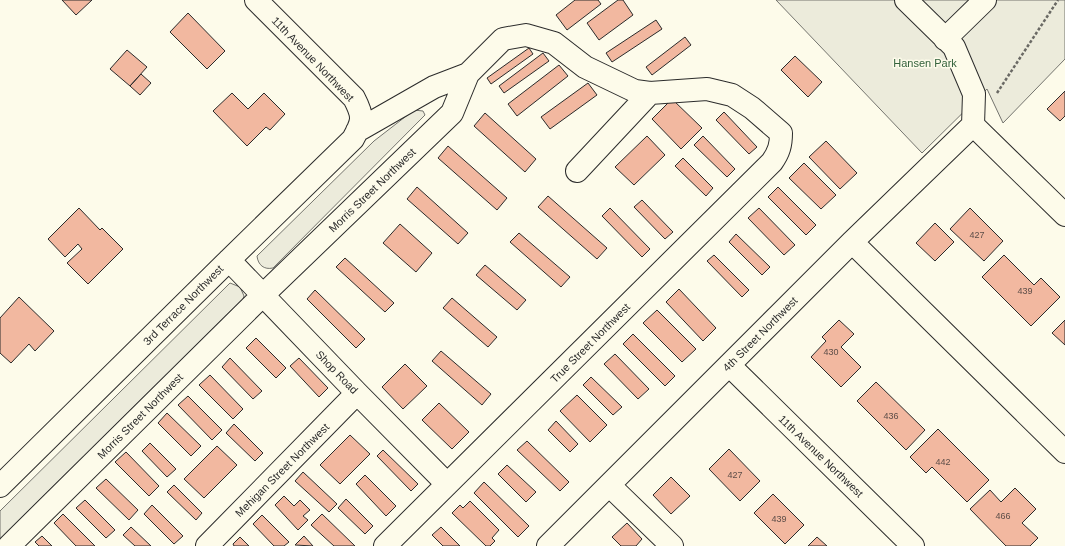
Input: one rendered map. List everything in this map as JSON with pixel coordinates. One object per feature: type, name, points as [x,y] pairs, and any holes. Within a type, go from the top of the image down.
[{"type":"street","name":"11th Avenue Northwest","points":[[256,0],[354,98],[361,114],[359,127]]},
{"type":"street","points":[[906,0],[954,47],[974,94],[974,125],[1065,215]]},
{"type":"street","points":[[946,39],[985,0]]},
{"type":"street","name":"Morris Street Northwest","points":[[9,546],[263,295],[452,113],[468,74],[504,39],[526,36],[554,43],[584,67],[635,91],[650,93],[707,89],[732,95],[752,108],[781,133]]},
{"type":"street","points":[[359,127],[434,87],[468,74]]},
{"type":"street","points":[[577,171],[650,93]]},
{"type":"street","name":"4th Street Northwest","points":[[548,546],[852,242],[974,125]]},
{"type":"street","name":"3rd Terrace Northwest","points":[[0,486],[353,139],[359,127]]},
{"type":"street","name":"True Street Northwest","points":[[385,546],[772,162],[778,153],[781,144],[781,133]]},
{"type":"street","points":[[852,242],[1065,452]]},
{"type":"street","name":"Shop Road","points":[[229,260],[447,484]]},
{"type":"street","name":"11th Avenue Northwest","points":[[729,365],[913,546]]},
{"type":"street","name":"Mehigan Street Northwest","points":[[207,546],[357,393]]},
{"type":"street","points":[[609,485],[672,546]]},
{"type":"path","points":[[994,97],[1058,0]]},
{"type":"green space","name":"Hansen Park","points":[[776,0],[1065,0],[1065,59],[1003,123],[987,89],[922,153]]},
{"type":"green space","points":[[414,110],[423,111],[425,115],[273,268],[262,266],[257,256],[374,141]]},
{"type":"green space","points":[[230,283],[240,287],[244,296],[243,299],[0,539],[0,511]]},
{"type":"building","points":[[62,0],[92,0],[76,15]]},
{"type":"building","points":[[575,0],[598,0],[601,4],[567,30],[556,15]]},
{"type":"building","points":[[618,0],[623,0],[633,15],[599,40],[587,23]]},
{"type":"building","points":[[188,13],[225,51],[207,69],[170,32]]},
{"type":"building","points":[[656,20],[662,29],[612,62],[606,53]]},
{"type":"building","points":[[685,37],[691,45],[652,75],[646,67]]},
{"type":"building","points":[[529,48],[533,54],[491,84],[487,78]]},
{"type":"building","points":[[127,50],[147,67],[130,86],[110,69]]},
{"type":"building","points":[[543,53],[549,61],[504,93],[499,86]]},
{"type":"building","points":[[795,56],[822,82],[808,97],[781,70]]},
{"type":"building","points":[[559,65],[568,76],[517,116],[508,104]]},
{"type":"building","points":[[141,74],[151,83],[140,95],[130,86]]},
{"type":"building","points":[[588,83],[597,95],[550,129],[541,117]]},
{"type":"building","points":[[1065,91],[1065,116],[1060,121],[1047,109]]},
{"type":"building","points":[[232,93],[248,109],[264,93],[285,114],[270,130],[266,127],[247,146],[213,111]]},
{"type":"building","points":[[672,99],[702,128],[681,149],[652,119]]},
{"type":"building","points":[[724,112],[757,147],[749,154],[716,120]]},
{"type":"building","points":[[485,113],[536,159],[525,172],[474,126]]},
{"type":"building","points":[[647,136],[665,155],[634,185],[615,167]]},
{"type":"building","points":[[703,136],[735,169],[727,177],[694,145]]},
{"type":"building","points":[[826,141],[857,173],[840,189],[809,157]]},
{"type":"building","points":[[448,146],[507,198],[497,210],[438,158]]},
{"type":"building","points":[[683,158],[713,188],[706,196],[675,166]]},
{"type":"building","points":[[804,163],[836,195],[821,209],[789,178]]},
{"type":"building","points":[[417,187],[468,233],[458,244],[407,199]]},
{"type":"building","points":[[778,187],[816,225],[806,235],[768,197]]},
{"type":"building","points":[[548,196],[607,248],[597,259],[538,207]]},
{"type":"building","points":[[642,200],[673,232],[665,239],[634,207]]},
{"type":"building","points":[[79,208],[100,230],[102,228],[123,249],[88,284],[67,263],[82,249],[78,244],[65,257],[48,239]]},
{"type":"building","points":[[610,208],[650,249],[642,257],[602,216]]},
{"type":"building","points":[[759,208],[795,245],[784,255],[748,218]]},
{"type":"building","points":[[970,208],[1003,241],[984,261],[950,229]]},
{"type":"building","points":[[935,223],[954,242],[935,261],[916,243]]},
{"type":"building","points":[[400,224],[432,253],[416,272],[383,243]]},
{"type":"building","points":[[519,233],[570,277],[561,287],[510,242]]},
{"type":"building","points":[[736,234],[770,267],[762,275],[729,242]]},
{"type":"building","points":[[714,255],[749,290],[742,297],[707,261]]},
{"type":"building","points":[[1004,255],[1034,285],[1041,278],[1060,297],[1031,326],[982,277]]},
{"type":"building","points":[[345,258],[394,303],[385,312],[336,267]]},
{"type":"building","points":[[485,265],[526,300],[517,310],[476,275]]},
{"type":"building","points":[[679,289],[716,328],[703,341],[666,302]]},
{"type":"building","points":[[315,290],[365,339],[356,348],[307,299]]},
{"type":"building","points":[[19,297],[54,331],[35,351],[29,344],[11,363],[0,353],[0,318]]},
{"type":"building","points":[[452,298],[497,337],[488,347],[443,308]]},
{"type":"building","points":[[657,310],[696,349],[682,362],[643,323]]},
{"type":"building","points":[[839,320],[854,334],[841,347],[861,367],[841,387],[811,357],[826,341],[822,337]]},
{"type":"building","points":[[1065,320],[1065,345],[1052,333]]},
{"type":"building","points":[[633,334],[675,376],[665,386],[623,344]]},
{"type":"building","points":[[256,338],[286,368],[276,378],[246,348]]},
{"type":"building","points":[[441,351],[491,394],[482,405],[432,361]]},
{"type":"building","points":[[615,354],[649,389],[638,399],[604,364]]},
{"type":"building","points":[[230,358],[262,391],[253,399],[222,367]]},
{"type":"building","points":[[299,358],[328,388],[319,397],[290,366]]},
{"type":"building","points":[[405,364],[427,386],[403,409],[382,387]]},
{"type":"building","points":[[210,375],[243,409],[233,419],[199,385]]},
{"type":"building","points":[[591,377],[622,407],[613,415],[583,385]]},
{"type":"building","points":[[876,382],[925,430],[906,450],[857,401]]},
{"type":"building","points":[[577,395],[607,425],[590,442],[560,411]]},
{"type":"building","points":[[188,396],[222,430],[212,440],[178,405]]},
{"type":"building","points":[[439,403],[469,432],[452,449],[422,420]]},
{"type":"building","points":[[167,413],[201,446],[191,456],[158,423]]},
{"type":"building","points":[[556,421],[578,444],[570,452],[548,430]]},
{"type":"building","points":[[234,424],[263,453],[255,461],[226,433]]},
{"type":"building","points":[[938,429],[989,480],[967,502],[932,467],[926,473],[910,457]]},
{"type":"building","points":[[350,435],[370,454],[340,484],[320,465]]},
{"type":"building","points":[[527,441],[569,482],[560,491],[517,450]]},
{"type":"building","points":[[150,443],[176,469],[167,477],[142,451]]},
{"type":"building","points":[[217,446],[237,465],[204,498],[184,479]]},
{"type":"building","points":[[729,449],[760,481],[740,501],[709,469]]},
{"type":"building","points":[[383,450],[418,484],[411,491],[377,456]]},
{"type":"building","points":[[126,452],[159,486],[149,496],[115,462]]},
{"type":"building","points":[[507,465],[536,492],[526,502],[498,474]]},
{"type":"building","points":[[303,472],[337,504],[329,512],[295,481]]},
{"type":"building","points":[[365,475],[396,506],[386,516],[356,484]]},
{"type":"building","points":[[671,477],[690,496],[671,514],[653,495]]},
{"type":"building","points":[[106,479],[138,510],[129,520],[96,488]]},
{"type":"building","points":[[484,482],[529,526],[518,537],[474,493]]},
{"type":"building","points":[[174,485],[202,513],[196,520],[167,492]]},
{"type":"building","points":[[1015,488],[1036,509],[1022,523],[1038,538],[1030,546],[1006,546],[970,509],[990,490],[1001,502]]},
{"type":"building","points":[[773,494],[804,525],[785,544],[754,513]]},
{"type":"building","points":[[284,496],[294,506],[300,500],[310,510],[303,516],[308,520],[298,530],[275,505]]},
{"type":"building","points":[[346,499],[373,526],[365,534],[338,508]]},
{"type":"building","points":[[85,500],[115,530],[106,538],[76,508]]},
{"type":"building","points":[[470,501],[499,530],[492,538],[495,541],[490,546],[486,546],[452,513],[460,505],[463,508]]},
{"type":"building","points":[[152,505],[183,536],[174,544],[144,514]]},
{"type":"building","points":[[63,514],[95,546],[76,546],[54,523]]},
{"type":"building","points":[[322,514],[355,546],[334,546],[311,525]]},
{"type":"building","points":[[262,515],[289,542],[284,546],[274,546],[253,524]]},
{"type":"building","points":[[627,523],[642,539],[636,546],[621,546],[612,537]]},
{"type":"building","points":[[131,527],[151,546],[135,546],[123,535]]},
{"type":"building","points":[[441,527],[460,546],[443,546],[432,535]]},
{"type":"building","points":[[42,536],[52,546],[39,546],[35,542]]},
{"type":"building","points":[[304,536],[313,546],[295,545]]},
{"type":"building","points":[[240,537],[249,546],[234,546],[233,544]]},
{"type":"building","points":[[817,537],[827,546],[808,546]]}]
